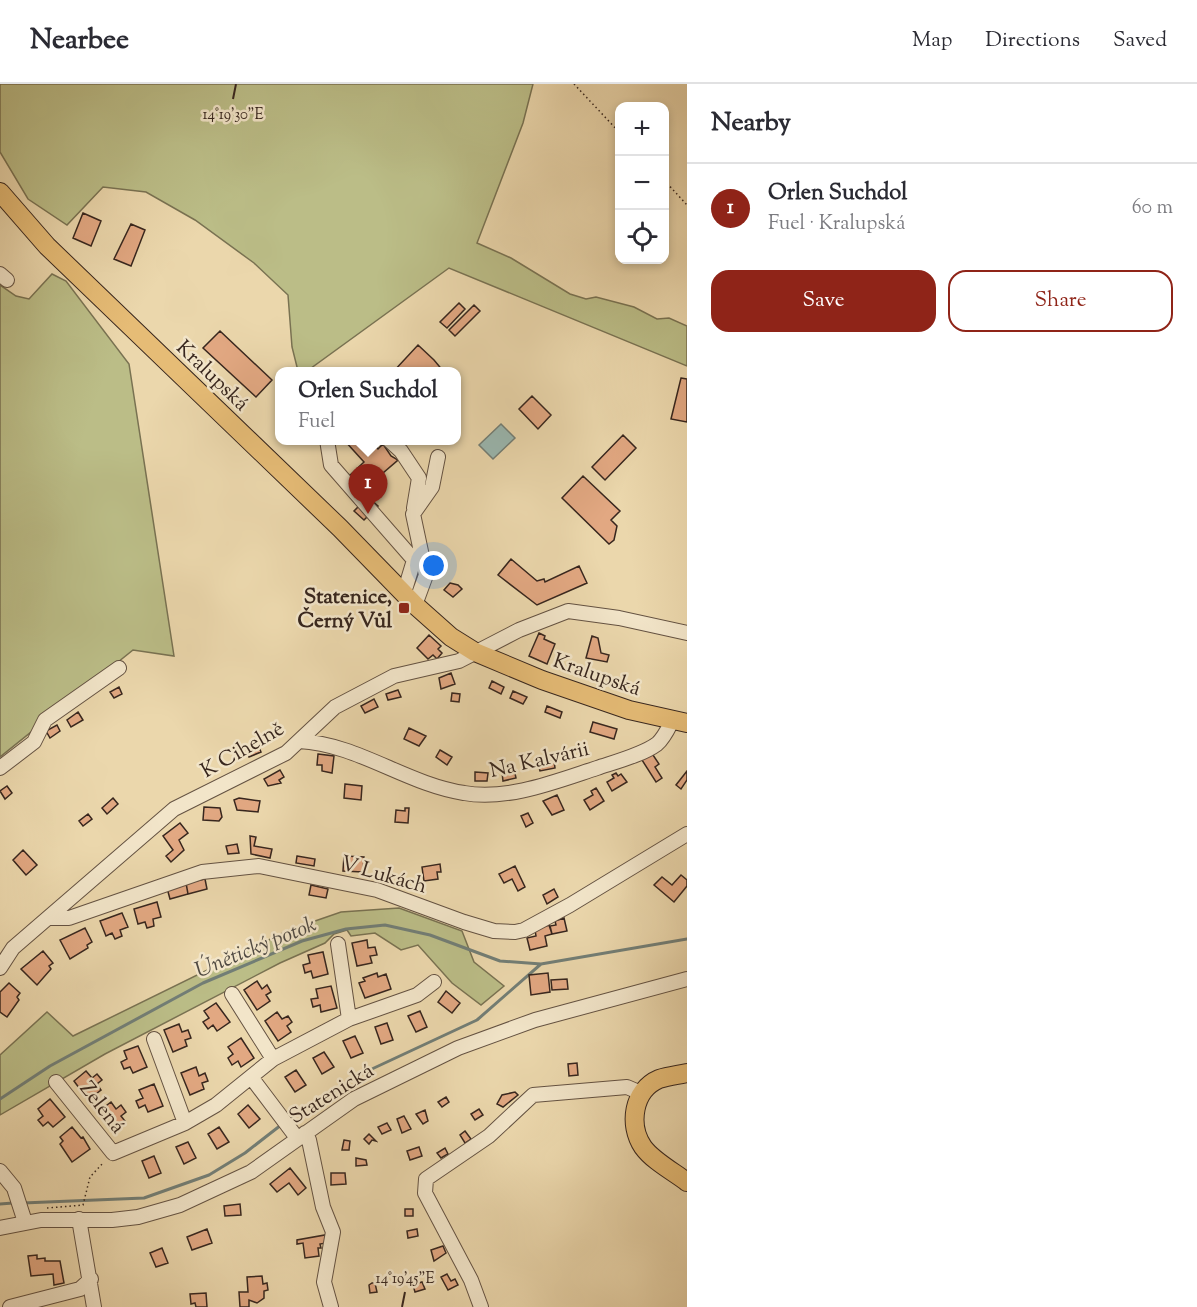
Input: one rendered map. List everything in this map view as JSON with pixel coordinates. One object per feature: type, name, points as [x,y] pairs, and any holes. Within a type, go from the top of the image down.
[{"type":"main road","name":"Kralupská","points":[[0,192],[47,246],[451,637],[475,652],[607,703],[679,722]]},
{"type":"main road","points":[[0,214],[47,246]]},
{"type":"main road","points":[[687,1073],[659,1080],[641,1093],[634,1112],[636,1132],[645,1149],[687,1182]]},
{"type":"street","points":[[328,445],[331,465],[414,560],[410,599]]},
{"type":"street","points":[[394,445],[401,451],[419,478],[413,514],[426,575],[410,599]]},
{"type":"street","points":[[413,514],[432,487],[438,457]]},
{"type":"street","name":"K Cihelně","points":[[0,968],[13,948],[108,864],[174,810],[286,753],[335,707],[394,676],[459,661],[519,630],[568,611],[619,618],[687,633]]},
{"type":"street","points":[[0,768],[34,742],[45,720],[119,668]]},
{"type":"street","name":"Na Kalvárii","points":[[299,741],[318,742],[372,759],[431,785],[465,794],[506,793],[564,779],[657,744],[679,722]]},
{"type":"street","name":"V Lukách","points":[[49,918],[69,918],[202,872],[259,866],[377,890],[464,922],[494,931],[515,932],[524,930],[570,905],[687,834]]},
{"type":"street","points":[[338,944],[349,1019]]},
{"type":"street","name":"Statenická","points":[[0,1228],[25,1222],[138,1217],[180,1205],[251,1172],[354,1099],[458,1048],[535,1020],[687,979]]},
{"type":"street","name":"Zelená","points":[[56,1082],[113,1153],[185,1123],[216,1105],[273,1059],[349,1019],[417,994],[434,982]]},
{"type":"street","points":[[232,994],[273,1059]]},
{"type":"street","points":[[154,1039],[185,1123]]},
{"type":"street","points":[[251,1077],[283,1121],[309,1140],[323,1207],[333,1232],[324,1282],[331,1307]]},
{"type":"street","points":[[481,1307],[471,1280],[425,1193],[426,1179],[489,1136],[533,1095],[627,1087],[641,1093]]},
{"type":"street","points":[[0,1171],[18,1201],[25,1222]]},
{"type":"street","points":[[79,1220],[91,1279],[94,1307]]},
{"type":"street","points":[[10,1307],[66,1294],[80,1289],[91,1279]]},
{"type":"path","points":[[574,84],[615,128]]},
{"type":"path","points":[[669,185],[687,205]]},
{"type":"path","points":[[83,1205],[90,1177],[113,1153]]},
{"type":"green space","points":[[0,84],[533,84],[523,123],[477,243],[511,258],[570,294],[586,299],[596,297],[634,307],[657,319],[669,318],[687,326],[687,366],[449,268],[313,367],[297,367],[292,347],[288,295],[254,263],[195,220],[146,192],[103,187],[67,225],[28,199],[0,152]]},
{"type":"green space","points":[[52,274],[66,281],[129,364],[174,656],[133,650],[0,757],[0,285],[16,296],[29,299]]},
{"type":"green space","points":[[399,908],[462,931],[474,962],[504,986],[481,1005],[452,983],[418,945],[401,950],[375,933],[351,936],[347,930],[334,934],[325,943],[280,963],[105,1054],[0,1115],[0,1055],[47,1012],[73,1036],[289,930],[341,912]]},
{"type":"water","points":[[501,424],[515,438],[493,459],[479,445]]},
{"type":"building","points":[[83,213],[101,221],[91,246],[73,238]]},
{"type":"building","points":[[131,224],[145,230],[131,266],[114,259]]},
{"type":"building","points":[[459,303],[465,309],[447,328],[440,322]]},
{"type":"building","points":[[474,305],[480,311],[455,336],[449,330]]},
{"type":"building","points":[[220,331],[272,380],[256,397],[203,348]]},
{"type":"building","points":[[418,345],[440,367],[398,367]]},
{"type":"building","points":[[681,378],[687,379],[687,422],[671,419]]},
{"type":"building","points":[[532,396],[551,415],[538,429],[519,409]]},
{"type":"building","points":[[623,435],[636,448],[605,480],[592,467]]},
{"type":"building","points":[[349,445],[374,445],[378,449],[384,445],[391,456],[398,460],[362,491],[348,477],[364,462]]},
{"type":"building","points":[[583,476],[620,511],[611,520],[617,526],[614,540],[609,544],[562,498]]},
{"type":"building","points":[[368,497],[378,506],[364,520],[354,511]]},
{"type":"building","points":[[511,559],[537,581],[544,579],[545,582],[579,566],[587,583],[537,605],[498,575]]},
{"type":"building","points":[[450,583],[462,589],[453,597],[444,590]]},
{"type":"building","points":[[539,633],[545,636],[544,639],[555,644],[547,664],[529,656]]},
{"type":"building","points":[[429,635],[441,646],[438,649],[442,653],[437,659],[433,655],[428,659],[417,648]]},
{"type":"building","points":[[592,636],[598,638],[601,653],[609,655],[607,662],[586,658]]},
{"type":"building","points":[[451,673],[455,684],[441,689],[439,678]]},
{"type":"building","points":[[492,681],[504,687],[501,694],[489,688]]},
{"type":"building","points":[[119,687],[122,694],[114,698],[110,692]]},
{"type":"building","points":[[398,690],[401,697],[388,700],[386,694]]},
{"type":"building","points":[[513,691],[527,697],[523,704],[510,698]]},
{"type":"building","points":[[452,693],[460,694],[459,702],[451,701]]},
{"type":"building","points":[[374,699],[378,707],[365,713],[361,706]]},
{"type":"building","points":[[547,706],[562,712],[560,718],[545,712]]},
{"type":"building","points":[[78,712],[83,720],[71,727],[67,720]]},
{"type":"building","points":[[593,722],[617,729],[614,739],[590,732]]},
{"type":"building","points":[[57,725],[60,731],[50,738],[46,731]]},
{"type":"building","points":[[409,728],[426,736],[419,746],[404,739]]},
{"type":"building","points":[[265,739],[267,744],[259,747],[261,752],[249,757],[245,748]]},
{"type":"building","points":[[440,750],[452,757],[447,765],[436,757]]},
{"type":"building","points":[[318,754],[334,756],[332,773],[322,771],[322,765],[317,765]]},
{"type":"building","points":[[653,755],[659,764],[655,767],[662,778],[656,782],[642,760]]},
{"type":"building","points":[[554,761],[555,768],[540,771],[538,764]]},
{"type":"building","points":[[514,769],[516,778],[503,781],[502,772]]},
{"type":"building","points":[[280,770],[284,777],[279,780],[281,783],[268,786],[264,779]]},
{"type":"building","points":[[687,771],[687,780],[681,789],[676,785]]},
{"type":"building","points":[[475,772],[488,773],[487,781],[475,781]]},
{"type":"building","points":[[616,773],[618,776],[621,774],[627,782],[612,791],[607,782],[614,778],[612,775]]},
{"type":"building","points":[[345,784],[362,786],[361,800],[344,798]]},
{"type":"building","points":[[7,786],[12,793],[5,799],[0,791]]},
{"type":"building","points":[[596,788],[604,801],[590,810],[584,800],[593,795],[591,791]]},
{"type":"building","points":[[557,795],[564,810],[552,815],[543,801]]},
{"type":"building","points":[[113,798],[118,804],[107,814],[102,808]]},
{"type":"building","points":[[239,798],[260,801],[258,812],[237,810],[234,800]]},
{"type":"building","points":[[204,807],[220,808],[222,817],[219,821],[203,820]]},
{"type":"building","points":[[405,808],[409,808],[408,823],[395,822],[396,810],[405,811]]},
{"type":"building","points":[[528,813],[533,823],[526,827],[521,816]]},
{"type":"building","points":[[88,814],[92,819],[83,826],[79,821]]},
{"type":"building","points":[[180,823],[188,833],[179,840],[184,850],[171,862],[166,856],[173,850],[163,836]]},
{"type":"building","points":[[250,836],[256,837],[254,846],[272,849],[270,858],[251,854]]},
{"type":"building","points":[[237,844],[239,853],[228,854],[226,846]]},
{"type":"building","points":[[23,850],[37,865],[26,875],[13,860]]},
{"type":"building","points":[[297,856],[315,859],[314,866],[296,863]]},
{"type":"building","points":[[344,856],[364,857],[363,872],[343,871]]},
{"type":"building","points":[[440,864],[441,872],[437,872],[438,879],[424,881],[422,867]]},
{"type":"building","points":[[515,866],[525,887],[518,891],[512,879],[504,883],[499,874]]},
{"type":"building","points":[[681,875],[687,880],[687,886],[674,902],[654,885],[662,877],[672,885]]},
{"type":"building","points":[[205,879],[207,889],[188,894],[186,883]]},
{"type":"building","points":[[186,883],[188,894],[170,899],[167,888]]},
{"type":"building","points":[[311,885],[328,889],[326,898],[309,895]]},
{"type":"building","points":[[554,889],[558,897],[547,904],[543,895]]},
{"type":"building","points":[[157,902],[161,917],[153,919],[154,926],[147,928],[145,922],[138,924],[134,909]]},
{"type":"building","points":[[122,913],[128,927],[120,930],[122,936],[115,939],[112,933],[106,936],[100,921]]},
{"type":"building","points":[[564,918],[567,931],[552,934],[550,926],[556,925],[555,921]]},
{"type":"building","points":[[549,925],[552,934],[545,936],[547,946],[530,950],[527,938],[536,936],[535,930]]},
{"type":"building","points":[[85,928],[92,942],[87,945],[88,948],[70,959],[60,940]]},
{"type":"building","points":[[367,940],[368,948],[375,947],[377,955],[370,956],[372,963],[357,966],[352,943]]},
{"type":"building","points":[[43,951],[53,963],[49,966],[51,969],[37,985],[21,969]]},
{"type":"building","points":[[323,952],[328,974],[313,978],[311,971],[305,973],[303,965],[310,963],[308,955]]},
{"type":"building","points":[[377,973],[378,977],[386,974],[391,989],[365,998],[359,983],[365,981],[363,978]]},
{"type":"building","points":[[548,973],[550,992],[531,995],[529,975]]},
{"type":"building","points":[[567,979],[568,989],[552,990],[551,980]]},
{"type":"building","points":[[257,981],[262,989],[267,985],[271,992],[266,995],[270,1001],[257,1010],[244,990]]},
{"type":"building","points":[[9,983],[20,993],[17,997],[19,1000],[7,1017],[0,1012],[0,992]]},
{"type":"building","points":[[331,986],[337,1008],[321,1012],[320,1005],[313,1007],[311,999],[318,998],[316,989]]},
{"type":"building","points":[[446,991],[460,1003],[452,1013],[438,1002]]},
{"type":"building","points":[[216,1003],[230,1022],[217,1031],[213,1025],[208,1029],[203,1022],[209,1018],[204,1011]]},
{"type":"building","points":[[420,1011],[427,1027],[416,1032],[408,1016]]},
{"type":"building","points":[[277,1012],[282,1019],[288,1016],[292,1022],[287,1026],[291,1032],[278,1041],[265,1021]]},
{"type":"building","points":[[387,1023],[393,1040],[381,1044],[375,1027]]},
{"type":"building","points":[[179,1024],[182,1032],[188,1030],[191,1038],[185,1040],[187,1046],[173,1052],[164,1030]]},
{"type":"building","points":[[355,1036],[363,1053],[351,1058],[343,1041]]},
{"type":"building","points":[[241,1038],[254,1058],[241,1067],[238,1061],[232,1065],[228,1058],[233,1054],[228,1047]]},
{"type":"building","points":[[138,1046],[147,1067],[133,1073],[130,1067],[124,1069],[121,1062],[127,1059],[124,1051]]},
{"type":"building","points":[[324,1052],[334,1067],[322,1074],[313,1058]]},
{"type":"building","points":[[577,1063],[578,1075],[569,1076],[568,1064]]},
{"type":"building","points":[[196,1067],[199,1076],[205,1073],[208,1081],[202,1083],[204,1089],[190,1095],[181,1073]]},
{"type":"building","points":[[296,1070],[306,1085],[295,1092],[285,1077]]},
{"type":"building","points":[[86,1071],[92,1078],[97,1074],[102,1080],[97,1084],[101,1090],[88,1100],[74,1081]]},
{"type":"building","points":[[154,1084],[163,1106],[148,1112],[145,1105],[139,1108],[136,1101],[143,1098],[139,1090]]},
{"type":"building","points":[[515,1092],[518,1095],[503,1107],[497,1104],[502,1095]]},
{"type":"building","points":[[446,1097],[449,1102],[442,1107],[438,1102]]},
{"type":"building","points":[[50,1099],[65,1117],[53,1127],[48,1122],[43,1126],[38,1120],[43,1116],[38,1109]]},
{"type":"building","points":[[111,1102],[116,1109],[121,1105],[126,1112],[121,1116],[125,1121],[112,1131],[98,1112]]},
{"type":"building","points":[[248,1105],[260,1119],[249,1128],[238,1114]]},
{"type":"building","points":[[479,1109],[483,1115],[475,1120],[471,1114]]},
{"type":"building","points":[[425,1110],[428,1121],[423,1124],[416,1114]]},
{"type":"building","points":[[404,1116],[411,1129],[402,1133],[397,1119]]},
{"type":"building","points":[[387,1123],[391,1130],[382,1134],[378,1127]]},
{"type":"building","points":[[72,1127],[81,1138],[83,1137],[90,1149],[72,1162],[60,1144],[63,1141],[60,1137]]},
{"type":"building","points":[[219,1127],[229,1142],[217,1149],[208,1134]]},
{"type":"building","points":[[465,1131],[471,1139],[465,1143],[460,1135]]},
{"type":"building","points":[[369,1134],[376,1141],[372,1140],[369,1144],[364,1139]]},
{"type":"building","points":[[344,1140],[350,1141],[349,1150],[342,1150]]},
{"type":"building","points":[[188,1142],[196,1158],[184,1164],[176,1147]]},
{"type":"building","points":[[419,1147],[422,1156],[410,1160],[407,1151]]},
{"type":"building","points":[[445,1148],[448,1154],[441,1158],[437,1153]]},
{"type":"building","points":[[154,1156],[161,1173],[149,1178],[142,1161]]},
{"type":"building","points":[[356,1158],[366,1160],[367,1165],[356,1166]]},
{"type":"building","points":[[290,1168],[306,1188],[298,1195],[289,1183],[277,1192],[270,1184]]},
{"type":"building","points":[[331,1173],[345,1173],[346,1184],[331,1185]]},
{"type":"building","points":[[240,1204],[241,1215],[225,1216],[224,1206]]},
{"type":"building","points":[[405,1209],[413,1209],[413,1216],[405,1216]]},
{"type":"building","points":[[207,1229],[212,1243],[192,1250],[187,1237]]},
{"type":"building","points":[[417,1229],[418,1236],[408,1238],[407,1231]]},
{"type":"building","points":[[325,1235],[326,1243],[320,1244],[321,1248],[318,1248],[319,1256],[305,1258],[303,1243],[297,1244],[297,1240]]},
{"type":"building","points":[[443,1246],[446,1253],[434,1261],[431,1250]]},
{"type":"building","points":[[162,1248],[168,1263],[156,1267],[150,1253]]},
{"type":"building","points":[[37,1255],[37,1259],[60,1261],[64,1283],[54,1285],[53,1274],[31,1276],[28,1256]]},
{"type":"building","points":[[447,1274],[451,1281],[455,1279],[458,1285],[448,1290],[441,1277]]},
{"type":"building","points":[[262,1276],[263,1284],[267,1283],[268,1290],[264,1291],[264,1298],[257,1303],[249,1300],[249,1307],[240,1307],[239,1292],[248,1292],[247,1277]]},
{"type":"building","points":[[422,1282],[425,1289],[415,1292],[413,1285]]},
{"type":"building","points":[[375,1283],[377,1292],[370,1293],[369,1285]]},
{"type":"building","points":[[206,1293],[207,1307],[196,1307],[195,1303],[191,1304],[190,1294]]},
{"type":"waterway","name":"Únětický potok","points":[[0,1099],[50,1066],[203,983],[302,941],[346,929],[385,925],[430,935],[500,961],[541,964],[687,939]]},
{"type":"waterway","points":[[289,1119],[359,1075],[477,1020],[541,964]]},
{"type":"waterway","points":[[23,1203],[144,1198],[209,1175],[245,1153],[281,1125]]},
{"type":"waterway","points":[[0,1204],[13,1203]]},
{"type":"place","name":"Orlen Suchdol","points":[[368,514]]},
{"type":"place","name":"Statenice, Černý Vůl","points":[[404,608]]}]
